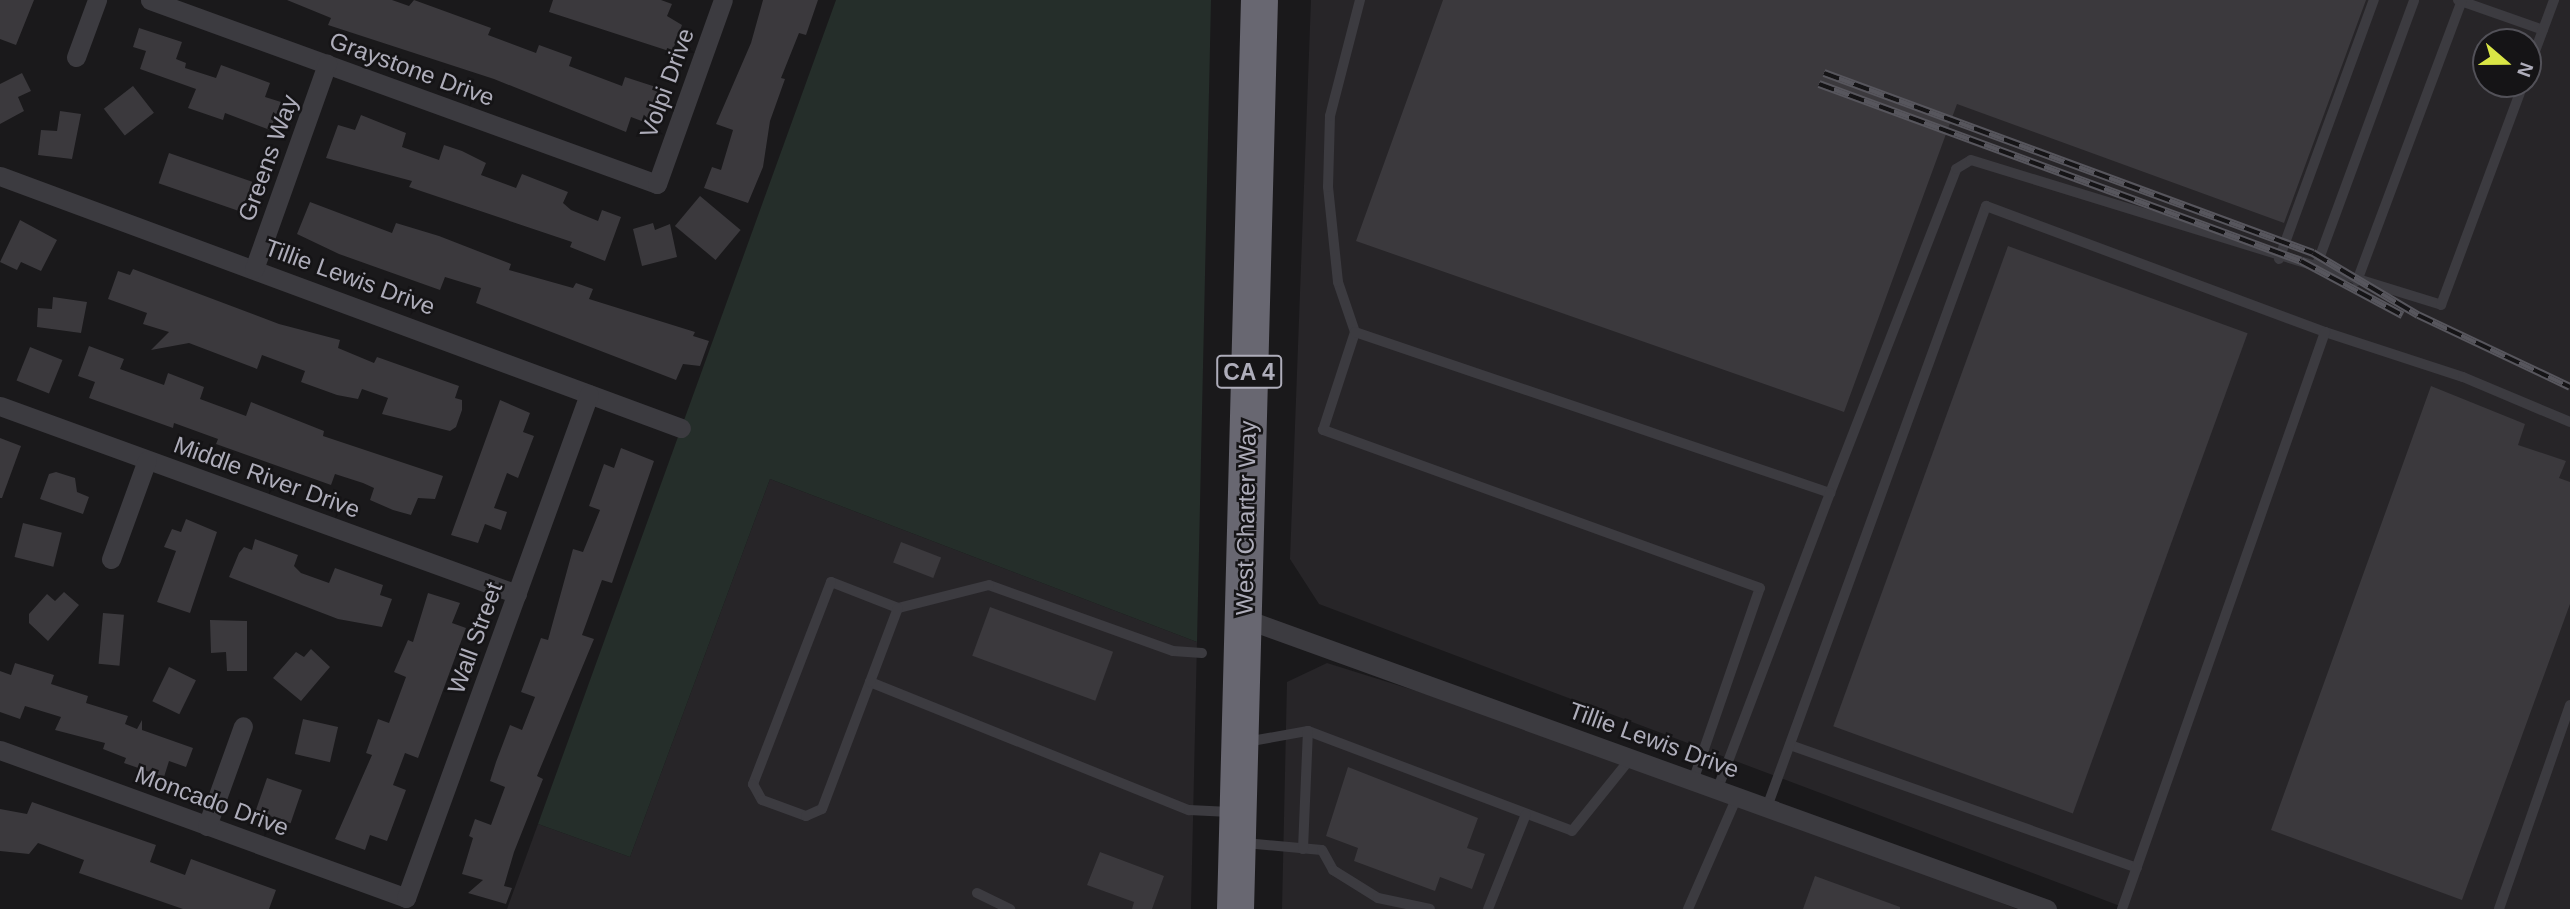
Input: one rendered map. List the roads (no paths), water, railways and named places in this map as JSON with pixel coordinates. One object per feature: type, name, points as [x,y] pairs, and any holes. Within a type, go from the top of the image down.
[{"type":"highway","name":"West Charter Way","points":[[1234,909],[1259,0]]},
{"type":"street","points":[[76,57],[97,0]]},
{"type":"street","name":"Graystone Drive","points":[[150,0],[657,184]]},
{"type":"street","name":"Volpi Drive","points":[[657,184],[723,0]]},
{"type":"street","name":"Greens Way","points":[[254,269],[327,64]]},
{"type":"street","name":"Tillie Lewis Drive","points":[[0,176],[681,428]]},
{"type":"street","name":"Wall Street","points":[[406,898],[589,394]]},
{"type":"street","name":"Middle River Drive","points":[[0,406],[517,594]]},
{"type":"street","points":[[111,559],[147,460]]},
{"type":"street","name":"Tillie Lewis Drive","points":[[1243,618],[2047,909]]},
{"type":"street","points":[[207,826],[243,726]]},
{"type":"street","name":"Moncado Drive","points":[[0,750],[406,898]]},
{"type":"lane","points":[[1360,0],[1330,116],[1328,187],[1338,282],[1355,332],[1323,430],[1760,588],[1693,781]]},
{"type":"lane","points":[[2279,259],[2374,0]]},
{"type":"lane","points":[[2316,267],[2414,0]]},
{"type":"lane","points":[[2357,281],[2461,0],[2543,30],[2554,0]]},
{"type":"lane","points":[[1717,790],[1956,169],[1971,160],[2279,259],[2316,267],[2441,305],[2518,98]]},
{"type":"lane","points":[[1768,807],[1986,206],[2325,332],[2463,377],[2570,422]]},
{"type":"lane","points":[[1355,332],[1830,493]]},
{"type":"lane","points":[[2122,909],[2325,332]]},
{"type":"lane","points":[[898,608],[822,809],[806,816],[762,800],[753,784],[831,582],[898,608],[989,585],[1173,651],[1202,653]]},
{"type":"lane","points":[[870,682],[1236,828],[1303,849],[1322,850],[1333,870],[1378,898],[1430,909]]},
{"type":"lane","points":[[2499,909],[2570,705]]},
{"type":"lane","points":[[1238,743],[1308,731],[1572,831],[1631,758]]},
{"type":"lane","points":[[1303,849],[1308,731]]},
{"type":"lane","points":[[1790,745],[2137,868]]},
{"type":"lane","points":[[1688,909],[1737,797]]},
{"type":"lane","points":[[1488,909],[1526,814]]},
{"type":"lane","points":[[977,893],[1010,909]]},
{"type":"railway","points":[[1824,73],[2313,253],[2418,315],[2570,387]]},
{"type":"railway","points":[[1819,84],[2301,261],[2402,315]]}]
